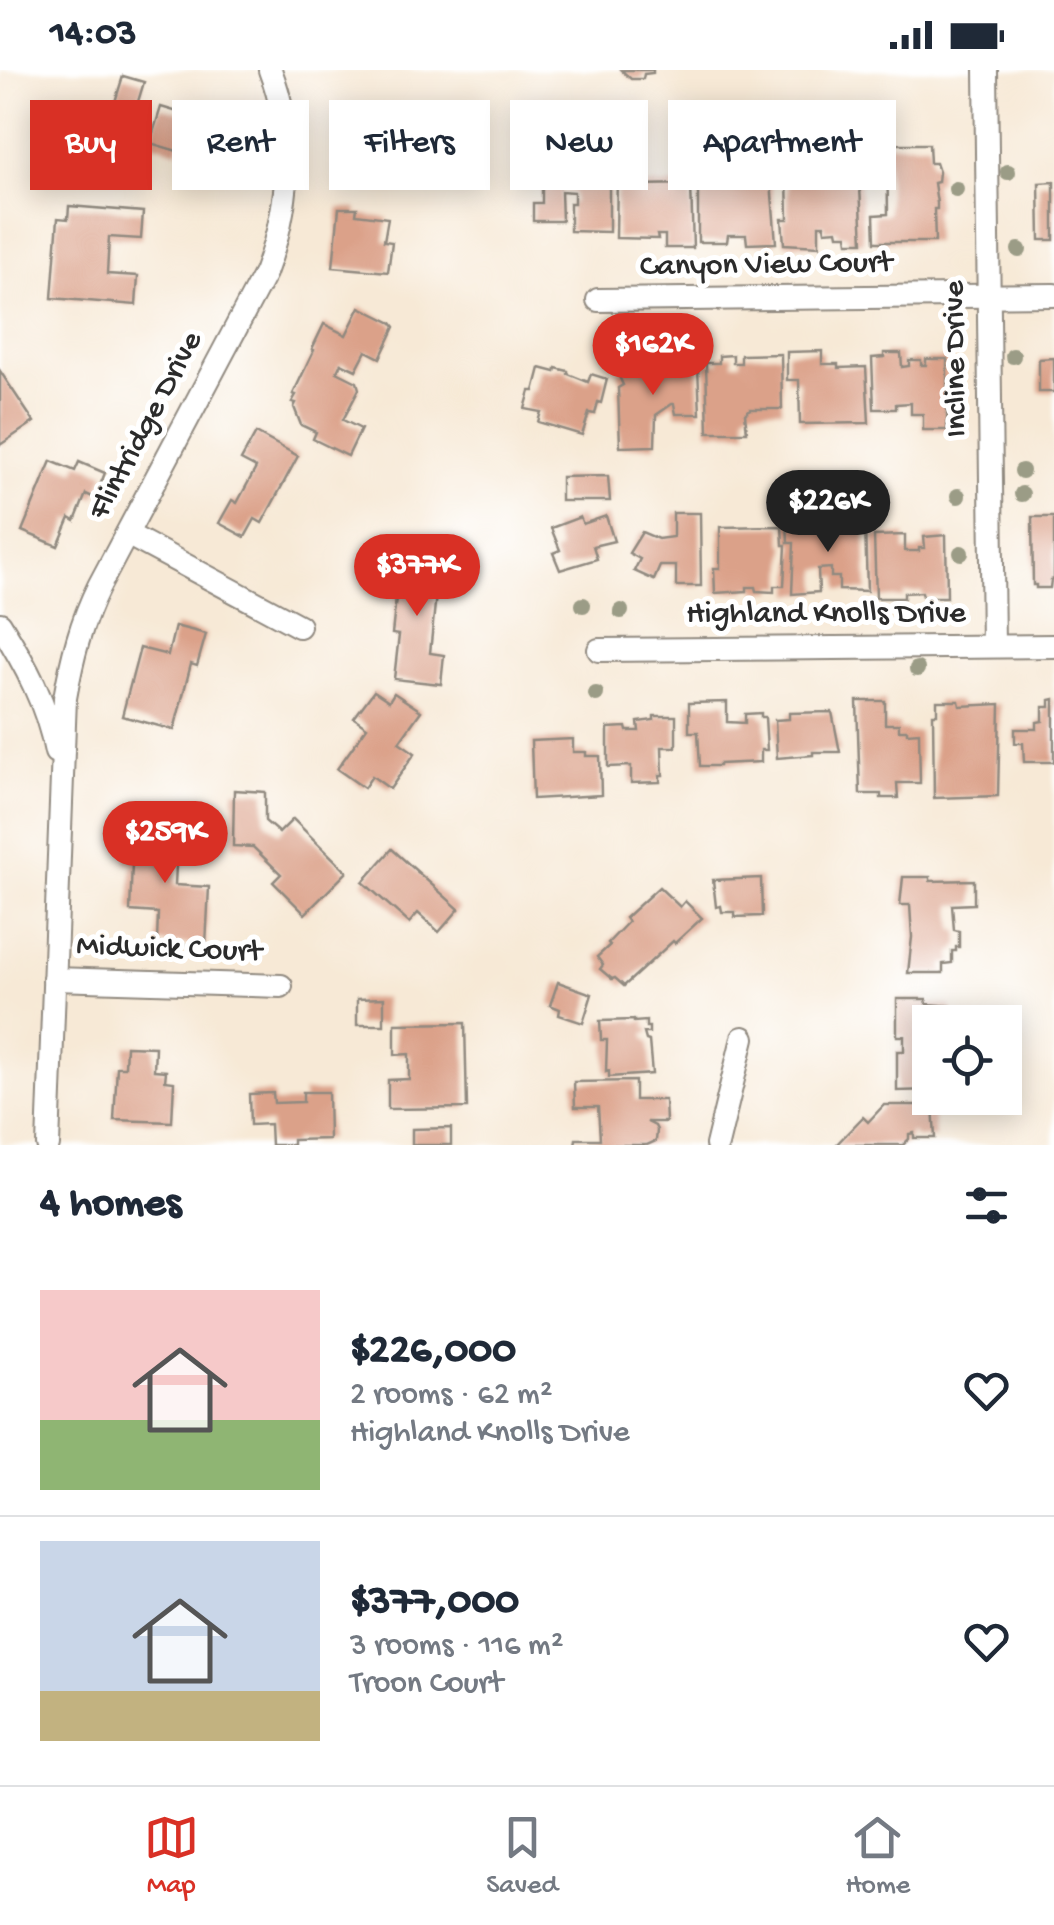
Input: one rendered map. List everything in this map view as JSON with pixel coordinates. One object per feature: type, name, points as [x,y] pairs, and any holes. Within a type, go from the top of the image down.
[{"type":"street","name":"Flintridge Drive","points":[[48,1145],[65,698],[73,652],[86,614],[265,273],[278,238],[286,202],[288,161],[285,124],[270,70]]},
{"type":"street","name":"Incline Drive","points":[[986,70],[993,646]]},
{"type":"street","name":"Canyon View Court","points":[[598,300],[1054,295]]},
{"type":"street","points":[[126,534],[299,626]]},
{"type":"street","name":"Flintridge Drive","points":[[0,624],[26,665],[42,702],[58,762],[60,815]]},
{"type":"street","name":"Highland Knolls Drive","points":[[598,650],[1054,646]]},
{"type":"street","name":"Midwick Court","points":[[54,979],[281,986]]},
{"type":"street","points":[[717,1145],[743,1038]]},
{"type":"building","points":[[621,70],[653,73],[644,74],[643,79],[631,79]]},
{"type":"building","points":[[123,76],[144,82],[138,100],[116,100]]},
{"type":"building","points":[[161,107],[172,110],[172,150],[152,144]]},
{"type":"building","points":[[896,144],[929,144],[930,163],[936,163],[939,172],[938,182],[934,183],[935,242],[875,242],[874,215],[888,214],[888,190],[896,190]]},
{"type":"building","points":[[1054,182],[1054,240],[1040,240],[1039,183]]},
{"type":"building","points":[[668,184],[668,190],[691,190],[693,248],[665,248],[665,235],[657,235],[658,239],[616,238],[617,190],[648,190],[648,185]]},
{"type":"building","points":[[542,190],[609,190],[609,232],[570,231],[574,192],[561,191],[562,221],[533,221],[533,203],[542,203]]},
{"type":"building","points":[[698,190],[772,190],[776,243],[747,244],[746,235],[728,235],[727,242],[698,242]]},
{"type":"building","points":[[787,190],[860,190],[863,242],[848,242],[847,235],[838,235],[837,230],[825,231],[824,225],[819,225],[819,246],[784,244],[782,219],[788,219]]},
{"type":"building","points":[[69,206],[143,212],[141,239],[109,237],[107,274],[138,276],[136,305],[52,298],[58,218],[68,219]]},
{"type":"building","points":[[339,208],[357,208],[356,214],[388,218],[384,241],[392,242],[388,272],[333,267]]},
{"type":"building","points":[[360,307],[395,327],[380,358],[366,351],[356,370],[341,363],[337,372],[357,382],[359,389],[343,420],[361,429],[348,456],[313,439],[316,432],[301,425],[296,403],[292,402],[324,324],[346,335]]},
{"type":"building","points":[[822,351],[822,364],[866,367],[869,423],[800,424],[799,380],[787,380],[787,352]]},
{"type":"building","points":[[648,353],[655,366],[698,367],[700,414],[676,414],[672,404],[656,415],[655,446],[620,447],[618,388],[623,385],[617,372],[635,365],[634,361]]},
{"type":"building","points":[[884,353],[901,353],[902,367],[909,366],[909,360],[921,360],[921,365],[926,365],[926,359],[947,359],[947,430],[923,430],[923,414],[911,414],[911,403],[896,404],[896,409],[874,409],[872,358],[884,357]]},
{"type":"building","points":[[781,354],[782,409],[750,409],[745,414],[747,432],[708,432],[706,363],[719,363],[719,356],[733,355],[733,363],[741,363],[741,355]]},
{"type":"building","points":[[1054,358],[1054,392],[1039,392],[1039,359]]},
{"type":"building","points":[[540,368],[568,371],[588,382],[591,374],[607,379],[601,403],[598,402],[595,414],[589,413],[582,435],[538,422],[541,412],[525,409]]},
{"type":"building","points":[[0,371],[34,422],[0,445]]},
{"type":"building","points":[[256,433],[298,456],[262,523],[255,519],[245,537],[219,523],[232,500],[237,503],[256,468],[241,460]]},
{"type":"building","points":[[51,461],[75,471],[79,462],[105,473],[95,498],[86,494],[75,521],[70,518],[58,546],[22,531]]},
{"type":"building","points":[[608,476],[610,501],[561,501],[561,477]]},
{"type":"building","points":[[673,513],[700,513],[701,586],[676,586],[676,566],[660,566],[654,580],[634,571],[640,559],[629,553],[642,532],[658,539],[673,537]]},
{"type":"building","points":[[606,516],[614,541],[593,546],[597,559],[560,570],[553,553],[560,550],[551,528],[580,517],[583,524]]},
{"type":"building","points":[[1032,517],[1054,517],[1054,579],[1050,588],[1033,585]]},
{"type":"building","points":[[787,521],[827,521],[829,530],[841,532],[841,524],[865,524],[867,591],[839,590],[839,577],[831,577],[831,568],[818,569],[819,592],[792,594],[794,543],[788,543]]},
{"type":"building","points":[[782,526],[786,545],[784,586],[774,586],[774,592],[747,587],[747,591],[715,593],[714,568],[720,568],[720,527]]},
{"type":"building","points":[[905,535],[905,551],[919,551],[925,548],[924,537],[946,535],[947,597],[923,597],[922,592],[904,593],[904,598],[876,598],[874,536]]},
{"type":"building","points":[[401,551],[440,555],[430,653],[444,655],[441,684],[394,679],[399,635],[392,634]]},
{"type":"building","points":[[175,626],[206,634],[197,666],[191,664],[174,730],[122,716],[140,648],[168,655]]},
{"type":"building","points":[[374,691],[389,701],[394,693],[421,711],[399,742],[415,753],[390,789],[372,776],[364,788],[337,769],[367,727],[354,718]]},
{"type":"building","points":[[1054,699],[1054,762],[1024,762],[1023,743],[1015,743],[1015,729],[1037,729],[1037,722],[1043,721],[1043,707],[1050,707],[1050,700]]},
{"type":"building","points":[[857,701],[885,701],[885,724],[899,724],[899,730],[907,733],[919,732],[920,783],[897,783],[898,798],[860,794]]},
{"type":"building","points":[[937,701],[959,701],[960,706],[1000,704],[998,796],[934,798],[933,714],[937,714]]},
{"type":"building","points":[[727,702],[727,722],[745,723],[745,714],[761,713],[765,717],[767,750],[761,750],[761,762],[700,766],[698,732],[689,732],[689,703]]},
{"type":"building","points":[[832,712],[840,752],[777,758],[775,720],[789,719],[789,713]]},
{"type":"building","points":[[654,716],[676,716],[676,747],[662,747],[660,782],[631,783],[631,766],[608,767],[608,728],[639,731],[638,722],[654,720]]},
{"type":"building","points":[[573,739],[573,752],[600,756],[601,795],[533,799],[531,741]]},
{"type":"building","points":[[234,790],[265,792],[265,821],[279,833],[293,819],[347,872],[305,914],[273,882],[281,874],[253,847],[233,846]]},
{"type":"building","points":[[128,823],[178,826],[175,885],[209,887],[206,945],[157,943],[158,913],[130,911],[132,863],[126,863]]},
{"type":"building","points":[[392,849],[459,909],[439,932],[418,913],[409,923],[363,882]]},
{"type":"building","points":[[903,877],[974,880],[974,904],[952,905],[959,947],[952,951],[952,963],[943,964],[943,973],[908,973],[912,937],[910,905],[900,905]]},
{"type":"building","points":[[761,878],[762,916],[735,917],[735,912],[722,912],[721,906],[716,907],[713,880]]},
{"type":"building","points":[[659,887],[680,907],[685,901],[702,918],[624,986],[600,969],[603,965],[597,957],[628,922],[625,918]]},
{"type":"building","points":[[558,982],[592,994],[583,1023],[559,1015],[560,1009],[550,1005]]},
{"type":"building","points":[[384,998],[384,1025],[357,1025],[357,999]]},
{"type":"building","points":[[897,999],[926,999],[927,1004],[939,1005],[912,1005],[912,1091],[897,1091],[897,1051],[904,1051],[904,1036],[897,1036]]},
{"type":"building","points":[[600,1021],[646,1021],[649,1027],[649,1033],[644,1033],[649,1041],[652,1074],[609,1077],[607,1040],[601,1040]]},
{"type":"building","points":[[465,1023],[467,1108],[388,1109],[388,1080],[409,1079],[409,1054],[395,1055],[395,1024]]},
{"type":"building","points":[[126,1046],[155,1047],[154,1070],[166,1071],[165,1081],[174,1082],[172,1122],[114,1120],[117,1067],[125,1067]]},
{"type":"building","points":[[635,1081],[635,1100],[665,1100],[666,1122],[647,1122],[657,1130],[656,1141],[647,1145],[575,1145],[576,1139],[600,1139],[598,1107],[575,1107],[574,1082]]},
{"type":"building","points":[[303,1092],[328,1092],[329,1139],[271,1145],[270,1124],[250,1125],[249,1094],[273,1093],[274,1103],[303,1102]]},
{"type":"building","points":[[884,1105],[912,1105],[912,1115],[934,1115],[935,1138],[914,1138],[914,1133],[909,1134],[903,1145],[836,1145],[863,1117],[868,1122]]},
{"type":"building","points":[[451,1128],[451,1145],[412,1145],[412,1129]]}]
